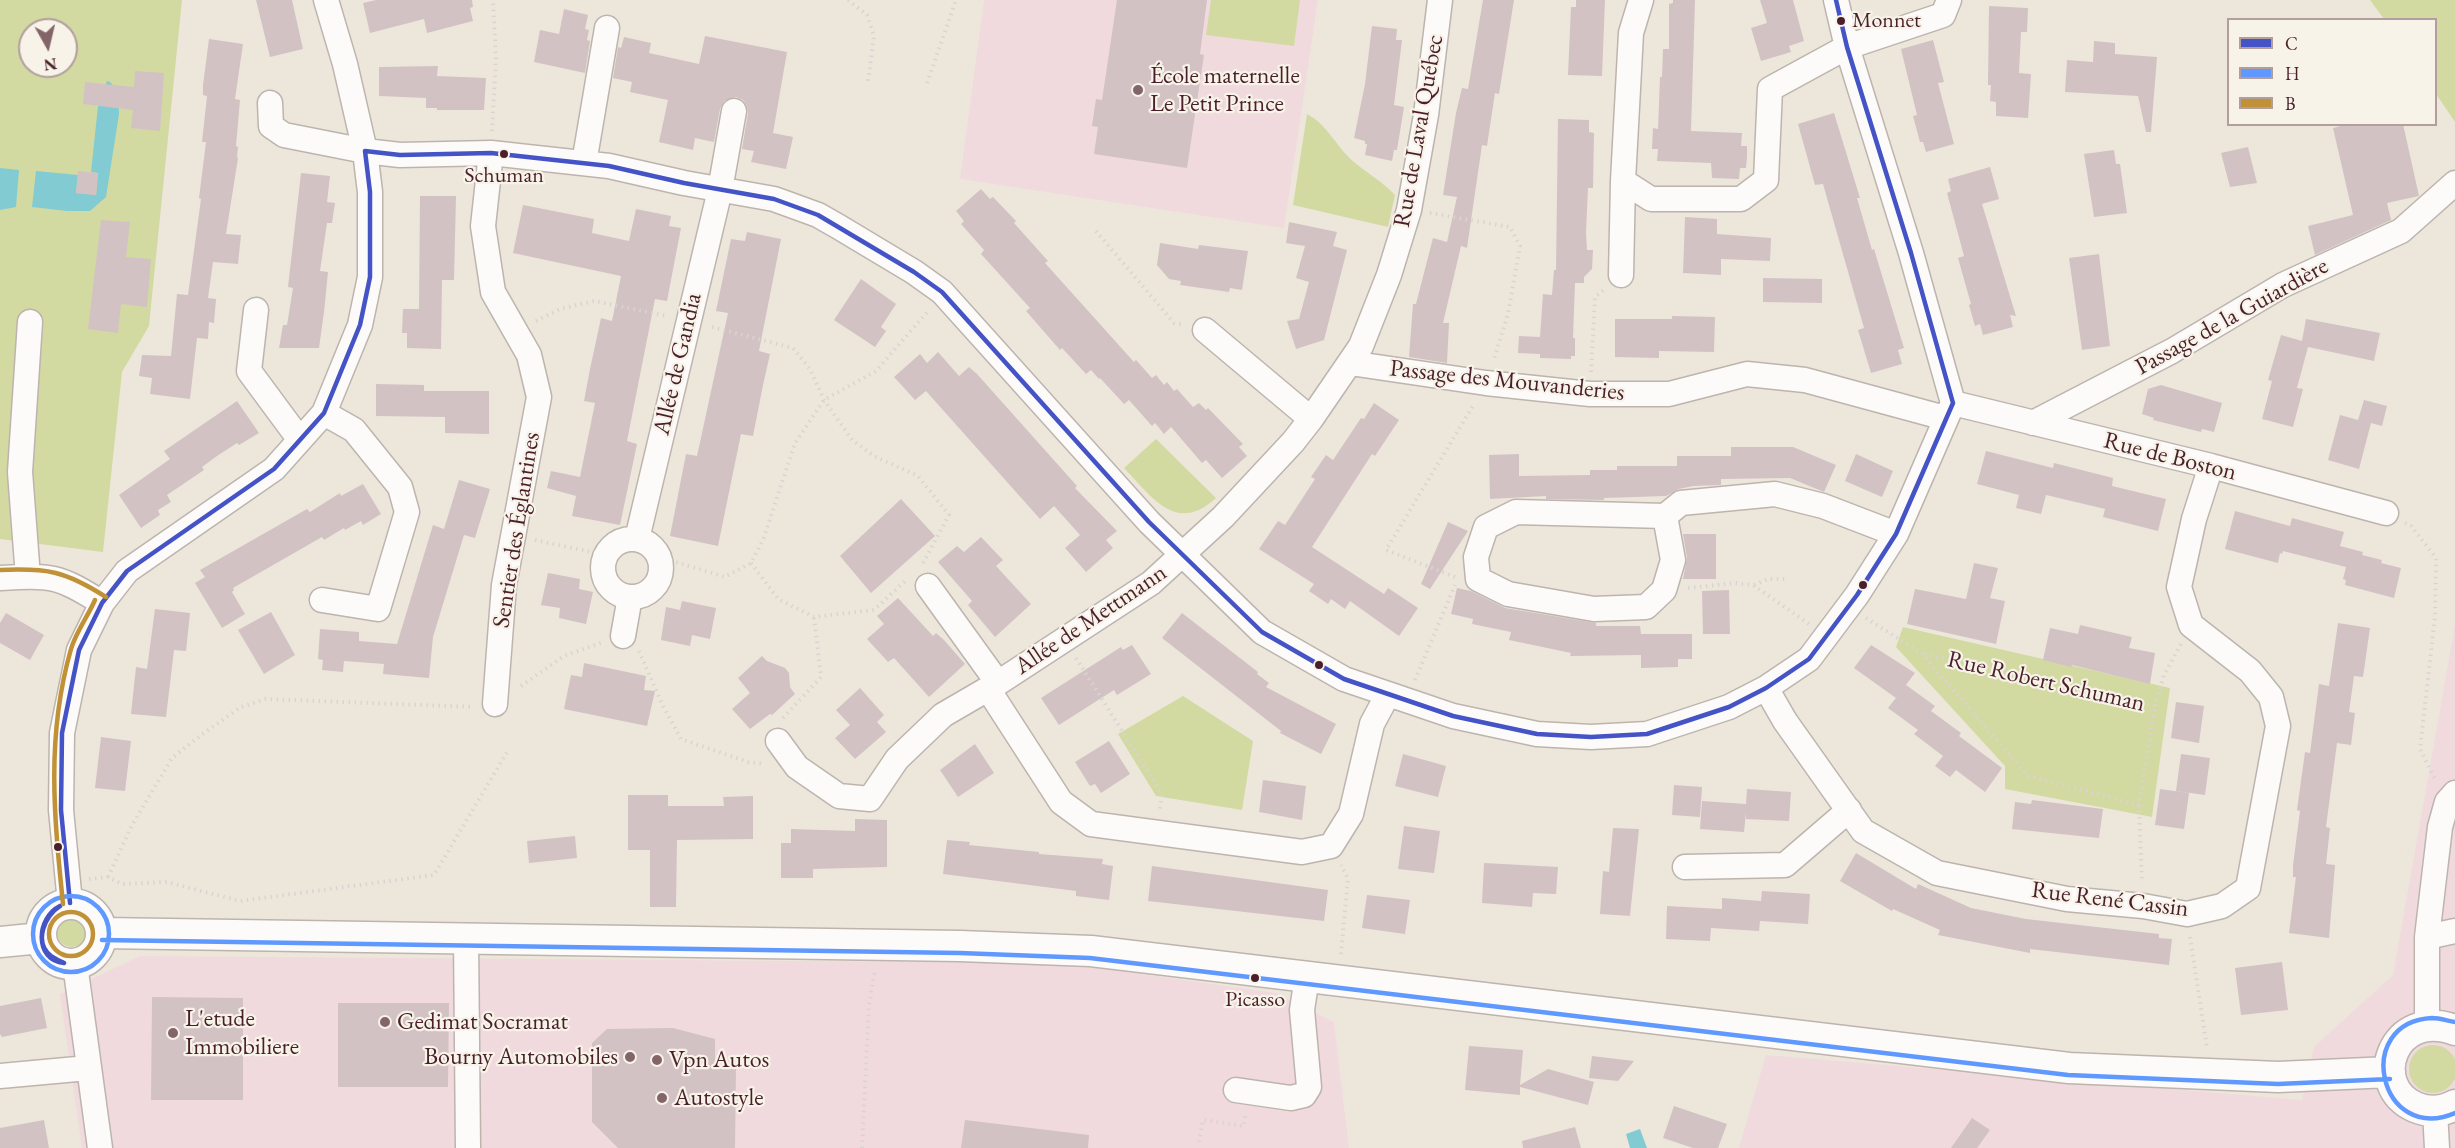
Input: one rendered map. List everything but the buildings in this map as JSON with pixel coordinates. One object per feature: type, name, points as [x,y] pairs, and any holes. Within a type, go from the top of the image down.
[{"type":"main road","points":[[70,903],[79,904],[95,915],[102,933],[101,942],[91,957],[75,964],[57,961],[44,947],[41,928],[45,919],[60,905],[70,903]]},
{"type":"main road","points":[[102,933],[880,945],[1091,951],[2069,1068],[2278,1077],[2390,1072]]},
{"type":"main road","points":[[0,942],[41,938]]},
{"type":"main road","points":[[2441,1027],[2415,1028],[2403,1036],[2395,1047],[2390,1072],[2393,1084],[2400,1096],[2410,1104],[2422,1110],[2445,1108]]},
{"type":"street","points":[[70,903],[61,810],[62,733],[79,650],[102,603],[127,571],[274,469],[324,413],[360,325],[370,277],[370,192],[365,151],[345,64],[326,0]]},
{"type":"street","name":"Rue de Laval Québec","points":[[1182,555],[1293,442],[1361,346],[1389,275],[1409,210],[1426,116],[1440,0]]},
{"type":"street","points":[[1622,275],[1623,181],[1631,33],[1641,0]]},
{"type":"street","points":[[270,103],[271,126],[284,135],[365,151],[400,155],[491,153],[609,166],[774,199],[818,215],[914,272],[942,292],[1141,513],[1262,632],[1344,679],[1453,716],[1537,734],[1591,737],[1647,734],[1729,707],[1766,688],[1809,659],[1848,607],[1896,534],[1949,410],[1911,253],[1847,46],[1836,0]]},
{"type":"street","points":[[1623,181],[1651,199],[1741,199],[1766,180],[1770,89],[1847,46],[1943,15],[1949,0]]},
{"type":"street","points":[[584,163],[607,28]]},
{"type":"street","points":[[720,190],[734,111]]},
{"type":"street","name":"Sentier des Églantines","points":[[491,153],[483,226],[493,292],[529,355],[539,397],[504,585],[495,704]]},
{"type":"street","name":"Passage de la Guiardière","points":[[2033,423],[2172,351],[2283,285],[2401,231],[2455,183]]},
{"type":"street","name":"Allée de Gandia","points":[[637,539],[720,190]]},
{"type":"street","points":[[256,310],[249,371],[300,440]]},
{"type":"street","points":[[28,577],[20,472],[30,322]]},
{"type":"street","points":[[1205,330],[1311,419]]},
{"type":"street","name":"Passage des Mouvanderies","points":[[1350,363],[1486,383],[1590,394],[1669,394],[1747,374],[1804,380],[1949,410]]},
{"type":"street","name":"Rue de Boston","points":[[1949,410],[2033,423],[2211,466],[2386,513]]},
{"type":"street","points":[[322,600],[378,609],[407,512],[400,487],[354,430],[324,413]]},
{"type":"street","points":[[2191,625],[2179,587],[2194,519],[2211,466]]},
{"type":"street","points":[[1665,516],[1673,560],[1664,590],[1647,607],[1594,609],[1508,594],[1478,579],[1476,557],[1486,527],[1516,512],[1665,516],[1681,503],[1775,494],[1823,506],[1896,534]]},
{"type":"street","points":[[637,539],[646,542],[659,557],[661,567],[655,585],[648,592],[630,597],[621,595],[606,583],[603,574],[605,555],[610,547],[618,542],[637,539]]},
{"type":"street","name":"Allée de Mettmann","points":[[778,741],[797,767],[839,796],[870,799],[897,759],[943,715],[993,686],[1151,584],[1182,555]]},
{"type":"street","points":[[0,578],[45,576],[64,580],[102,603]]},
{"type":"street","name":"Allée de Mettmann","points":[[924,576],[993,686]]},
{"type":"street","points":[[623,636],[630,597]]},
{"type":"street","name":"Rue René Cassin","points":[[1766,688],[1785,721],[1863,831],[1937,873],[2067,899],[2143,906],[2187,914],[2222,906],[2248,888],[2278,726],[2271,697],[2250,670],[2191,625]]},
{"type":"street","points":[[993,686],[1061,802],[1091,824],[1302,852],[1331,846],[1351,814],[1372,724],[1397,697]]},
{"type":"street","points":[[2441,1027],[2427,937],[2440,826],[2451,798]]},
{"type":"street","points":[[1685,867],[1785,865],[1849,810]]},
{"type":"street","points":[[2427,937],[2455,931]]},
{"type":"street","points":[[466,938],[468,1148]]},
{"type":"street","points":[[75,964],[100,1148]]},
{"type":"street","points":[[1236,1090],[1291,1098],[1304,1095],[1309,1088],[1302,1010],[1307,977]]},
{"type":"street","points":[[0,1076],[88,1068]]},
{"type":"street","points":[[2437,1148],[2445,1108]]},
{"type":"path","points":[[491,153],[496,59],[493,0]]},
{"type":"path","points":[[848,0],[867,15],[874,36],[868,82]]},
{"type":"path","points":[[927,83],[956,0]]},
{"type":"path","points":[[1096,231],[1174,323],[1205,330]]},
{"type":"path","points":[[1590,394],[1595,297],[1622,275]]},
{"type":"path","points":[[516,332],[560,309],[594,301],[688,321],[793,348],[810,369],[824,400],[852,440],[874,456],[918,476],[949,515],[924,576],[874,610],[814,617],[778,599],[751,563]]},
{"type":"path","points":[[659,557],[725,577],[751,563],[764,540],[795,443],[824,400],[876,371],[934,305]]},
{"type":"path","points":[[2386,513],[2411,526],[2436,558],[2435,617],[2420,749],[2451,798]]},
{"type":"path","points":[[514,536],[605,555]]},
{"type":"path","points":[[1397,697],[1458,578],[1478,579]]},
{"type":"path","points":[[1664,590],[1735,583],[1754,585],[1768,579],[1788,579]]},
{"type":"path","points":[[1754,585],[1826,636]]},
{"type":"path","name":"Rue Robert Schuman","points":[[1848,607],[1921,653],[2028,776],[2139,804],[2155,706],[1921,653]]},
{"type":"path","points":[[778,741],[778,724],[822,677],[814,617]]},
{"type":"path","points":[[2155,706],[2164,675],[2191,625]]},
{"type":"path","points":[[108,877],[132,825],[172,758],[241,707],[266,699],[466,708],[495,704],[564,656],[623,636],[639,651],[663,706],[681,739],[748,762],[797,767]]},
{"type":"path","points":[[1065,639],[1162,794],[1157,832]]},
{"type":"path","points":[[88,879],[108,877],[122,884],[167,882],[240,901],[434,875],[507,752]]},
{"type":"path","points":[[2139,804],[2143,906]]},
{"type":"path","points":[[1331,846],[1348,879],[1341,955]]},
{"type":"path","points":[[2187,914],[2208,1054]]},
{"type":"path","points":[[862,1148],[869,1005],[880,945]]},
{"type":"shaded area","name":"École maternelle Le Petit Prince","points":[[984,0],[1318,0],[1284,228],[960,179]]},
{"type":"shaded area","points":[[2455,625],[2455,1148],[1739,1148],[1766,1055],[2302,1100],[2314,1047],[2393,975]]},
{"type":"shaded area","points":[[140,956],[1063,963],[1276,993],[1334,1022],[1349,1148],[82,1148],[60,994]]},
{"type":"green space","points":[[0,0],[182,0],[149,326],[122,372],[103,552],[0,539]]},
{"type":"green space","points":[[1211,0],[1300,0],[1294,46],[1206,35]]},
{"type":"green space","points":[[2370,0],[2455,0],[2455,122],[2437,95],[2437,18],[2383,18]]},
{"type":"green space","points":[[1307,114],[1321,124],[1354,162],[1395,195],[1388,227],[1293,205]]},
{"type":"green space","points":[[1156,439],[1216,498],[1202,509],[1189,513],[1165,508],[1155,500],[1124,468]]},
{"type":"green space","points":[[1903,627],[2170,688],[2152,817],[2005,789],[2005,766],[1896,647]]},
{"type":"green space","points":[[1183,696],[1253,741],[1242,810],[1156,796],[1118,734]]},
{"type":"green space","points":[[72,917],[78,918],[86,926],[86,938],[78,946],[72,947],[66,946],[58,938],[57,932],[58,926],[66,918]]},
{"type":"green space","points":[[2433,1045],[2442,1047],[2450,1052],[2455,1060],[2455,1078],[2450,1086],[2442,1091],[2433,1093],[2424,1091],[2416,1086],[2411,1078],[2409,1069],[2411,1060],[2416,1052],[2424,1047]]},
{"type":"water","points":[[107,81],[118,91],[119,114],[106,197],[90,211],[32,207],[36,171],[78,175],[76,193],[96,195],[98,173],[91,172],[98,106]]},
{"type":"water","points":[[0,168],[19,170],[16,207],[0,210]]},
{"type":"water","points":[[1640,1129],[1647,1148],[1630,1148],[1626,1134]]},
{"type":"transit line","name":"C","points":[[365,151],[400,155],[491,153],[609,166],[684,183],[774,199],[818,215],[914,272],[942,292],[1149,522],[1262,632],[1344,679],[1453,716],[1537,734],[1591,737],[1647,734],[1729,707],[1766,688],[1809,659],[1857,595],[1896,534],[1953,403],[1911,253],[1847,47],[1836,0]]},
{"type":"transit line","name":"C","points":[[70,903],[61,810],[62,733],[79,650],[102,603],[127,571],[274,469],[324,413],[360,325],[370,277],[370,192],[365,151]]},
{"type":"transit line","name":"B","points":[[0,570],[56,573],[79,582],[106,597]]},
{"type":"transit line","name":"B","points":[[63,904],[54,776],[58,713],[71,649],[95,600]]},
{"type":"transit line","name":"H","points":[[71,896],[85,899],[98,907],[106,920],[109,934],[106,948],[98,961],[85,969],[71,972],[57,969],[44,961],[36,948],[33,934],[36,920],[44,907],[57,899],[71,896]]},
{"type":"transit line","name":"C","points":[[60,906],[46,922],[42,936],[46,950],[64,963]]},
{"type":"transit line","name":"C","points":[[60,906],[46,920],[42,938],[47,955],[64,963]]},
{"type":"transit line","name":"B","points":[[71,912],[86,919],[93,934],[86,949],[71,956],[56,949],[49,934],[56,919],[71,912]]},
{"type":"transit line","name":"H","points":[[102,940],[960,953],[1090,958],[2068,1075],[2278,1084],[2390,1079]]},
{"type":"transit line","name":"H","points":[[2455,1022],[2432,1018],[2407,1025],[2391,1039],[2384,1058],[2385,1079],[2393,1098],[2408,1112],[2429,1118],[2455,1113]]},
{"type":"place","name":"Monnet","points":[[1841,21]]},
{"type":"place","name":"École maternelle Le Petit Prince","points":[[1138,90]]},
{"type":"place","name":"Schuman","points":[[504,154]]},
{"type":"place","name":"Picasso","points":[[1255,978]]},
{"type":"place","name":"Gedimat Socramat","points":[[385,1022]]},
{"type":"place","name":"L'etude Immobiliere","points":[[173,1033]]},
{"type":"place","name":"Bourny Automobiles","points":[[630,1057]]},
{"type":"place","name":"Vpn Autos","points":[[657,1060]]},
{"type":"place","name":"Autostyle","points":[[662,1098]]}]
